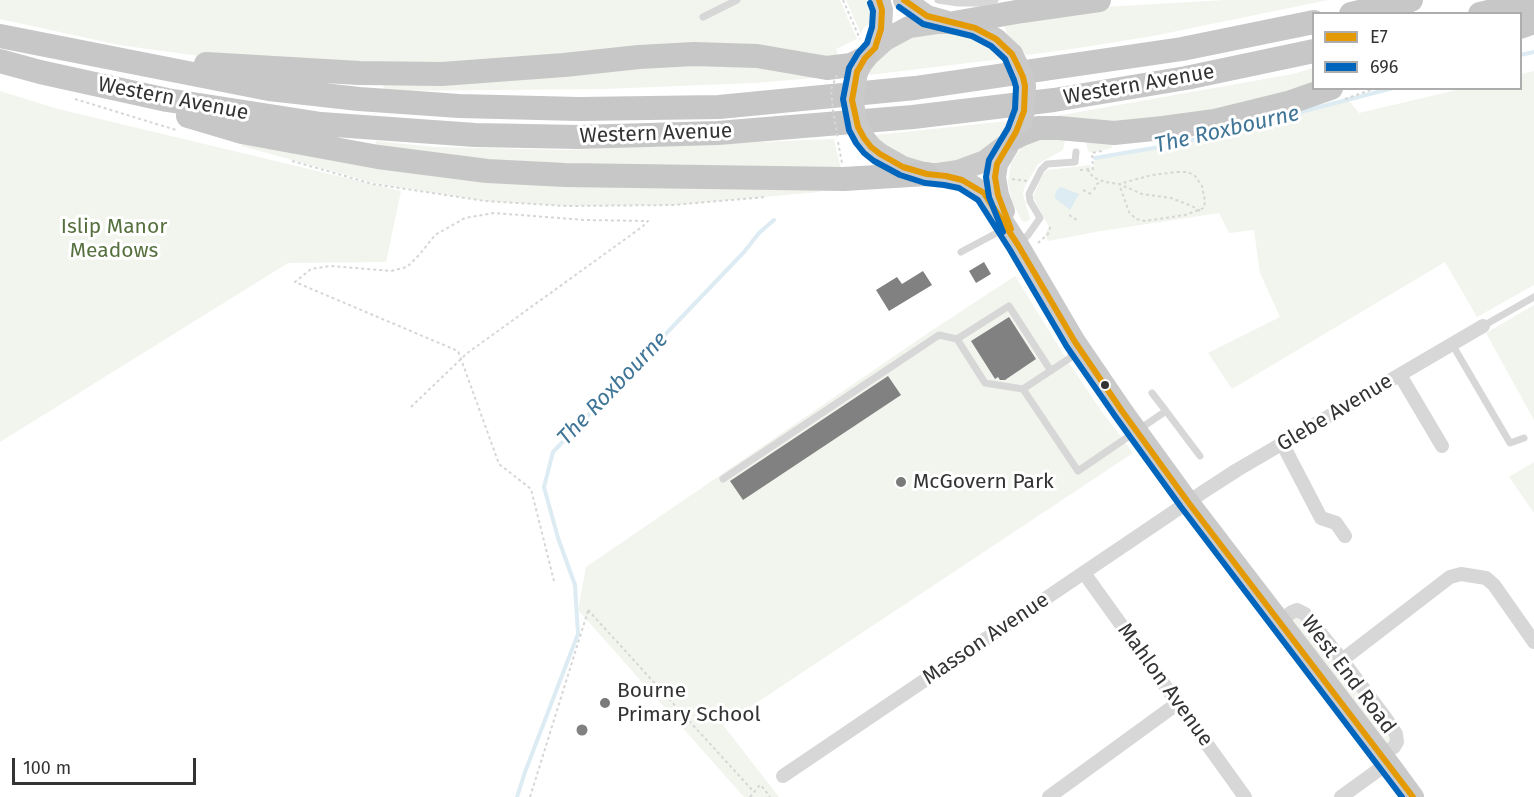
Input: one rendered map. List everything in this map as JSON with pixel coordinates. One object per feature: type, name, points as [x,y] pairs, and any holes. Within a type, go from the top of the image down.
[{"type":"highway","points":[[951,23],[1099,0]]},
{"type":"highway","points":[[1360,12],[1411,0]]},
{"type":"highway","points":[[1488,12],[1534,1]]},
{"type":"highway","name":"Western Avenue","points":[[0,36],[269,89],[358,99],[459,106],[579,109],[720,107],[915,88],[1182,49],[1312,22]]},
{"type":"highway","points":[[33,44],[205,64],[359,73],[442,74],[694,54],[757,56],[826,68],[851,65],[859,58]]},
{"type":"highway","name":"Western Avenue","points":[[0,61],[166,100],[321,124],[475,135],[579,137],[718,133],[914,117],[1054,100],[1186,78],[1312,51]]},
{"type":"highway","points":[[40,72],[242,132],[378,157],[487,171],[565,175],[844,179],[932,174]]},
{"type":"highway","points":[[1014,135],[1038,129],[1059,128],[1114,133],[1215,121],[1288,103],[1325,90]]},
{"type":"main road","points":[[879,0],[882,10],[881,29],[859,58],[852,100],[858,127],[864,138],[871,147],[888,160],[903,167],[932,174],[972,167],[985,161],[1014,135],[1024,111],[1023,77],[1012,54],[996,39],[975,28],[927,16],[904,0]]},
{"type":"main road","points":[[859,58],[890,36],[909,27],[951,23]]},
{"type":"main road","name":"West End Road","points":[[1014,135],[998,164],[995,177],[998,195],[1060,319],[1188,502],[1413,797]]},
{"type":"main road","name":"West End Road","points":[[932,174],[962,180],[984,193],[1019,240]]},
{"type":"street","name":"Glebe Avenue","points":[[1188,502],[1238,470],[1483,326]]},
{"type":"street","points":[[1400,375],[1442,446]]},
{"type":"street","points":[[1283,445],[1321,518],[1336,523],[1345,536]]},
{"type":"street","name":"Masson Avenue","points":[[783,776],[1188,502]]},
{"type":"street","name":"Mahlon Avenue","points":[[1084,573],[1245,797]]},
{"type":"street","points":[[1342,660],[1450,577],[1461,574],[1486,578],[1494,585],[1534,642]]},
{"type":"street","name":"West End Road","points":[[1280,621],[1297,610],[1305,614],[1342,660],[1396,734],[1397,742],[1385,759]]},
{"type":"street","points":[[1049,797],[1178,703]]},
{"type":"street","points":[[1341,797],[1385,759]]},
{"type":"lane","points":[[703,17],[726,3],[737,0]]},
{"type":"lane","points":[[938,0],[958,3],[995,0]]},
{"type":"lane","points":[[961,252],[1019,240],[1028,235],[1040,218],[1030,201],[1029,194],[1041,170],[1047,164],[1075,162],[1076,152]]},
{"type":"lane","points":[[1483,326],[1534,297]]},
{"type":"lane","points":[[723,480],[939,335],[957,339],[1009,306],[1051,371]]},
{"type":"lane","points":[[957,339],[985,383],[1023,389],[1070,358],[1075,342]]},
{"type":"lane","points":[[1452,344],[1510,443],[1524,438]]},
{"type":"lane","points":[[1023,389],[1078,471],[1166,411]]},
{"type":"lane","points":[[1152,393],[1200,456]]},
{"type":"path","points":[[842,162],[831,89],[859,58],[843,0]]},
{"type":"path","points":[[1078,170],[1093,169],[1092,153]]},
{"type":"path","points":[[1088,169],[1089,173],[1102,181],[1119,184],[1142,194],[1177,200],[1200,211]]},
{"type":"path","points":[[1188,172],[1195,176],[1202,186],[1206,201],[1204,208],[1200,211],[1145,221],[1136,219],[1129,212],[1119,184],[1152,176],[1188,172]]},
{"type":"path","points":[[1003,178],[1035,182]]},
{"type":"path","points":[[1094,190],[1102,181]]},
{"type":"path","points":[[1083,190],[1090,194]]},
{"type":"path","points":[[411,407],[461,359],[648,221],[585,220],[494,213],[465,218],[435,235],[407,267],[391,271],[330,266],[311,269],[295,282],[458,351],[461,359],[499,464],[531,489],[554,581]]},
{"type":"path","points":[[1069,215],[1077,220]]},
{"type":"path","points":[[1019,240],[1048,234],[1050,228],[1048,224]]},
{"type":"path","points":[[530,797],[588,610],[754,792]]},
{"type":"path","points":[[750,797],[761,785],[770,797]]},
{"type":"green space","points":[[0,0],[840,0],[857,39],[836,49],[840,59],[468,63],[228,60],[119,45],[0,19]]},
{"type":"green space","points":[[846,0],[873,0],[875,21],[864,27],[861,34]]},
{"type":"green space","points":[[1225,0],[1328,0],[1153,36],[1026,55],[1008,36],[1004,26],[1086,8]]},
{"type":"green space","points":[[948,33],[967,36],[988,44],[1001,59],[869,75],[869,68],[889,49],[906,38]]},
{"type":"green space","points":[[726,64],[827,77],[755,83],[603,89],[383,91],[384,81]]},
{"type":"green space","points":[[1312,68],[1312,86],[1268,101],[1135,122],[1045,118],[1293,74]]},
{"type":"green space","points":[[1534,71],[1534,285],[1477,317],[1445,262],[1232,389],[1208,353],[1280,317],[1260,273],[1254,230],[1229,233],[1219,213],[1048,241],[1045,234],[1049,227],[1033,197],[1047,170],[1090,165],[1093,168],[1095,158],[1177,144],[1348,100],[1359,113],[1457,90],[1522,90],[1522,74]]},
{"type":"green space","name":"Islip Manor Meadows","points":[[0,91],[58,109],[401,191],[386,262],[288,263],[0,442]]},
{"type":"green space","points":[[1008,121],[1000,137],[975,158],[924,168],[878,142],[876,135]]},
{"type":"green space","points":[[238,138],[382,167],[831,185],[819,192],[673,205],[570,206],[485,201],[378,184],[242,146]]},
{"type":"green space","points":[[834,139],[842,173],[581,171],[375,148],[376,141],[435,147],[567,150]]},
{"type":"green space","points":[[1031,139],[1110,140],[1112,148],[1092,153],[1088,151],[1086,142],[1065,140],[1063,150],[1038,164],[1025,186],[1023,194],[1030,219],[1026,222],[1022,221],[1012,201],[1008,183],[1011,163],[1023,145]]},
{"type":"green space","name":"McGovern Park","points":[[1015,276],[1067,360],[1133,453],[723,725],[779,797],[744,797],[578,610],[586,567]]},
{"type":"green space","points":[[1534,305],[1534,420],[1486,333]]},
{"type":"green space","points":[[1534,462],[1534,513],[1509,477]]},
{"type":"green space","points":[[1294,617],[1300,617],[1390,735],[1391,742],[1386,744],[1292,620]]},
{"type":"shaded area","points":[[1061,187],[1079,194],[1070,210],[1055,198],[1057,190]]},
{"type":"building","points":[[984,262],[991,274],[976,283],[969,271]]},
{"type":"building","points":[[923,271],[932,285],[889,311],[876,290],[897,277],[902,284]]},
{"type":"building","points":[[1009,317],[1036,359],[1005,380],[1000,380],[998,377],[995,379],[971,341]]},
{"type":"building","points":[[888,376],[901,395],[743,500],[730,481]]},
{"type":"building","points":[[582,725],[586,726],[586,734],[582,735],[578,734],[577,730],[578,726]]},
{"type":"waterway","name":"The Roxbourne","points":[[1522,55],[1534,52]]},
{"type":"waterway","name":"The Roxbourne","points":[[1095,158],[1177,144],[1385,90]]},
{"type":"waterway","name":"The Roxbourne","points":[[517,797],[578,634],[575,585],[558,538],[544,487],[553,452],[744,252],[759,233],[774,220]]},
{"type":"transit line","name":"E7","points":[[879,0],[882,10],[881,29],[875,48],[865,58],[857,72],[852,100],[858,127],[864,138],[880,154],[903,167],[962,180],[984,193],[1018,245],[1075,342],[1122,411],[1188,502],[1413,797]]},
{"type":"transit line","name":"E7","points":[[904,0],[927,16],[975,28],[996,39],[1012,54],[1017,64],[1025,86],[1024,111],[1016,132],[997,164],[995,177],[998,195],[1011,229]]},
{"type":"transit line","name":"696","points":[[870,3],[873,11],[872,27],[867,43],[849,68],[843,99],[849,130],[856,143],[874,161],[900,175],[925,183],[959,188],[978,200],[1067,347],[1115,416],[1181,507],[1402,797]]},
{"type":"transit line","name":"696","points":[[899,7],[923,24],[972,36],[991,46],[1005,59],[1016,87],[1015,109],[1008,128],[989,160],[986,177],[989,197],[1003,232]]},
{"type":"place","name":"McGovern Park","points":[[901,482]]},
{"type":"place","name":"Bourne Primary School","points":[[605,703]]}]
